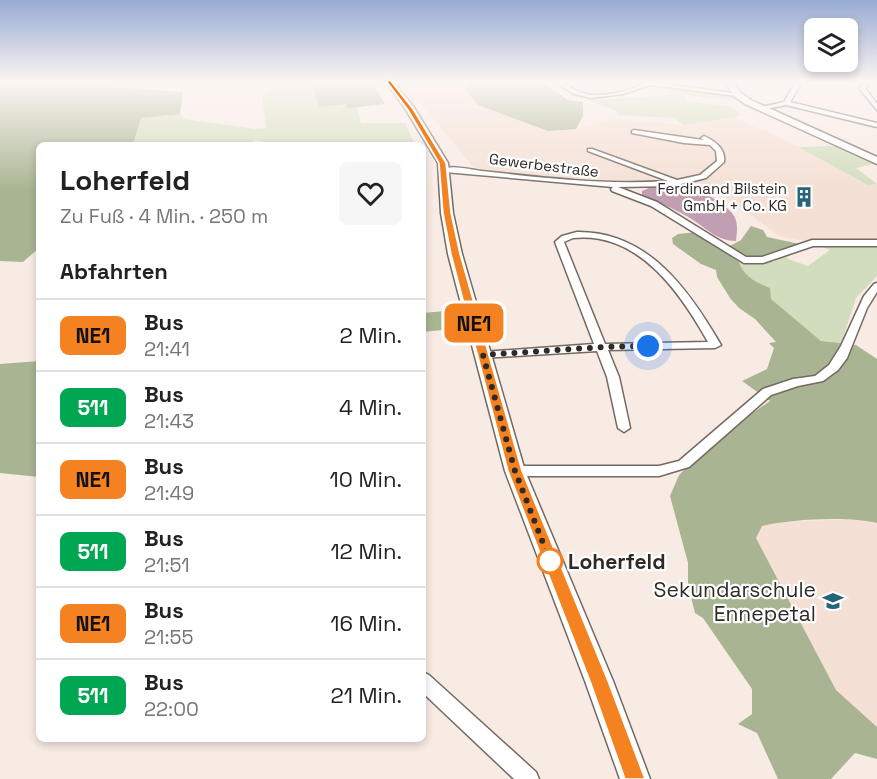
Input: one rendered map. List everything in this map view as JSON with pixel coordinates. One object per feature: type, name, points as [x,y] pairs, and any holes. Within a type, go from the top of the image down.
[{"type":"main road","points":[[415,118],[436,148],[445,170],[447,213],[455,254],[515,471],[599,681],[635,779]]},
{"type":"main road","points":[[783,118],[877,161]]},
{"type":"street","points":[[850,118],[877,125]]},
{"type":"street","name":"Gewerbestraße","points":[[445,170],[474,171],[558,183],[608,186],[675,182],[697,178],[716,167],[721,157],[708,140],[684,141],[634,132]]},
{"type":"street","name":"Gewerbestraße","points":[[590,150],[675,182]]},
{"type":"street","points":[[608,186],[654,204],[744,260],[763,260],[812,243],[877,243]]},
{"type":"street","points":[[483,355],[603,347],[715,345],[697,310],[663,273],[629,244],[584,234],[567,237],[559,242],[603,347],[613,377],[624,428]]},
{"type":"street","points":[[515,471],[659,471],[684,464],[767,392],[783,386],[822,378],[832,371],[850,339],[866,297],[877,286]]},
{"type":"street","points":[[426,684],[529,779]]},
{"type":"shaded area","points":[[433,118],[514,118],[548,131],[576,129],[615,119],[684,125],[737,118],[768,131],[868,185],[877,184],[877,241],[799,240],[779,236],[712,187],[699,183],[595,183],[527,176],[473,167]]},
{"type":"shaded area","points":[[678,186],[707,195],[727,208],[736,219],[736,241],[723,239],[684,215],[642,196],[642,191],[649,188]]},
{"type":"shaded area","name":"Sekundarschule Ennepetal","points":[[861,519],[877,523],[877,727],[836,690],[756,538],[762,526],[780,522]]},
{"type":"green space","points":[[0,118],[141,118],[134,142],[36,142],[36,251],[23,262],[0,261]]},
{"type":"green space","points":[[141,118],[183,118],[255,129],[266,128],[265,118],[360,118],[361,123],[405,123],[414,142],[266,142],[254,140],[252,142],[134,142]]},
{"type":"green space","points":[[514,118],[582,118],[576,129],[548,131]]},
{"type":"green space","points":[[675,118],[726,118],[684,125]]},
{"type":"green space","points":[[836,146],[874,164],[856,168],[877,184],[868,185],[798,147]]},
{"type":"green space","points":[[751,226],[763,230],[767,237],[800,244],[764,257],[747,256],[728,247],[741,240]]},
{"type":"green space","points":[[697,232],[739,262],[744,272],[751,278],[770,288],[771,299],[821,341],[856,345],[877,359],[877,523],[836,519],[788,522],[762,526],[756,538],[836,690],[877,727],[877,759],[855,753],[831,779],[778,779],[757,733],[738,724],[752,714],[752,689],[703,618],[695,613],[688,585],[688,563],[670,496],[679,475],[694,460],[735,425],[770,401],[742,381],[767,369],[774,348],[769,343],[776,342],[755,319],[739,308],[730,298],[717,277],[716,270],[701,264],[673,244],[672,238],[678,234]]},
{"type":"green space","points":[[815,244],[877,245],[877,276],[856,298],[841,344],[821,341],[770,299],[770,288],[747,275],[739,262],[773,262],[786,255],[788,259],[808,266],[830,250]]},
{"type":"green space","points":[[445,311],[465,314],[463,336],[452,329],[426,332],[426,313]]},
{"type":"green space","points":[[36,361],[36,477],[0,473],[0,364]]},
{"type":"bus line","name":"NE1","points":[[416,118],[436,148],[445,170],[447,213],[455,254],[515,471],[599,681],[635,779]]},
{"type":"place","name":"Ferdinand Bilstein GmbH + Co. KG","points":[[804,197]]},
{"type":"place","name":"Loherfeld","points":[[550,561]]},
{"type":"place","name":"Sekundarschule Ennepetal","points":[[833,601]]},
{"type":"route","points":[[550,561],[515,471],[483,355],[648,346]]}]
